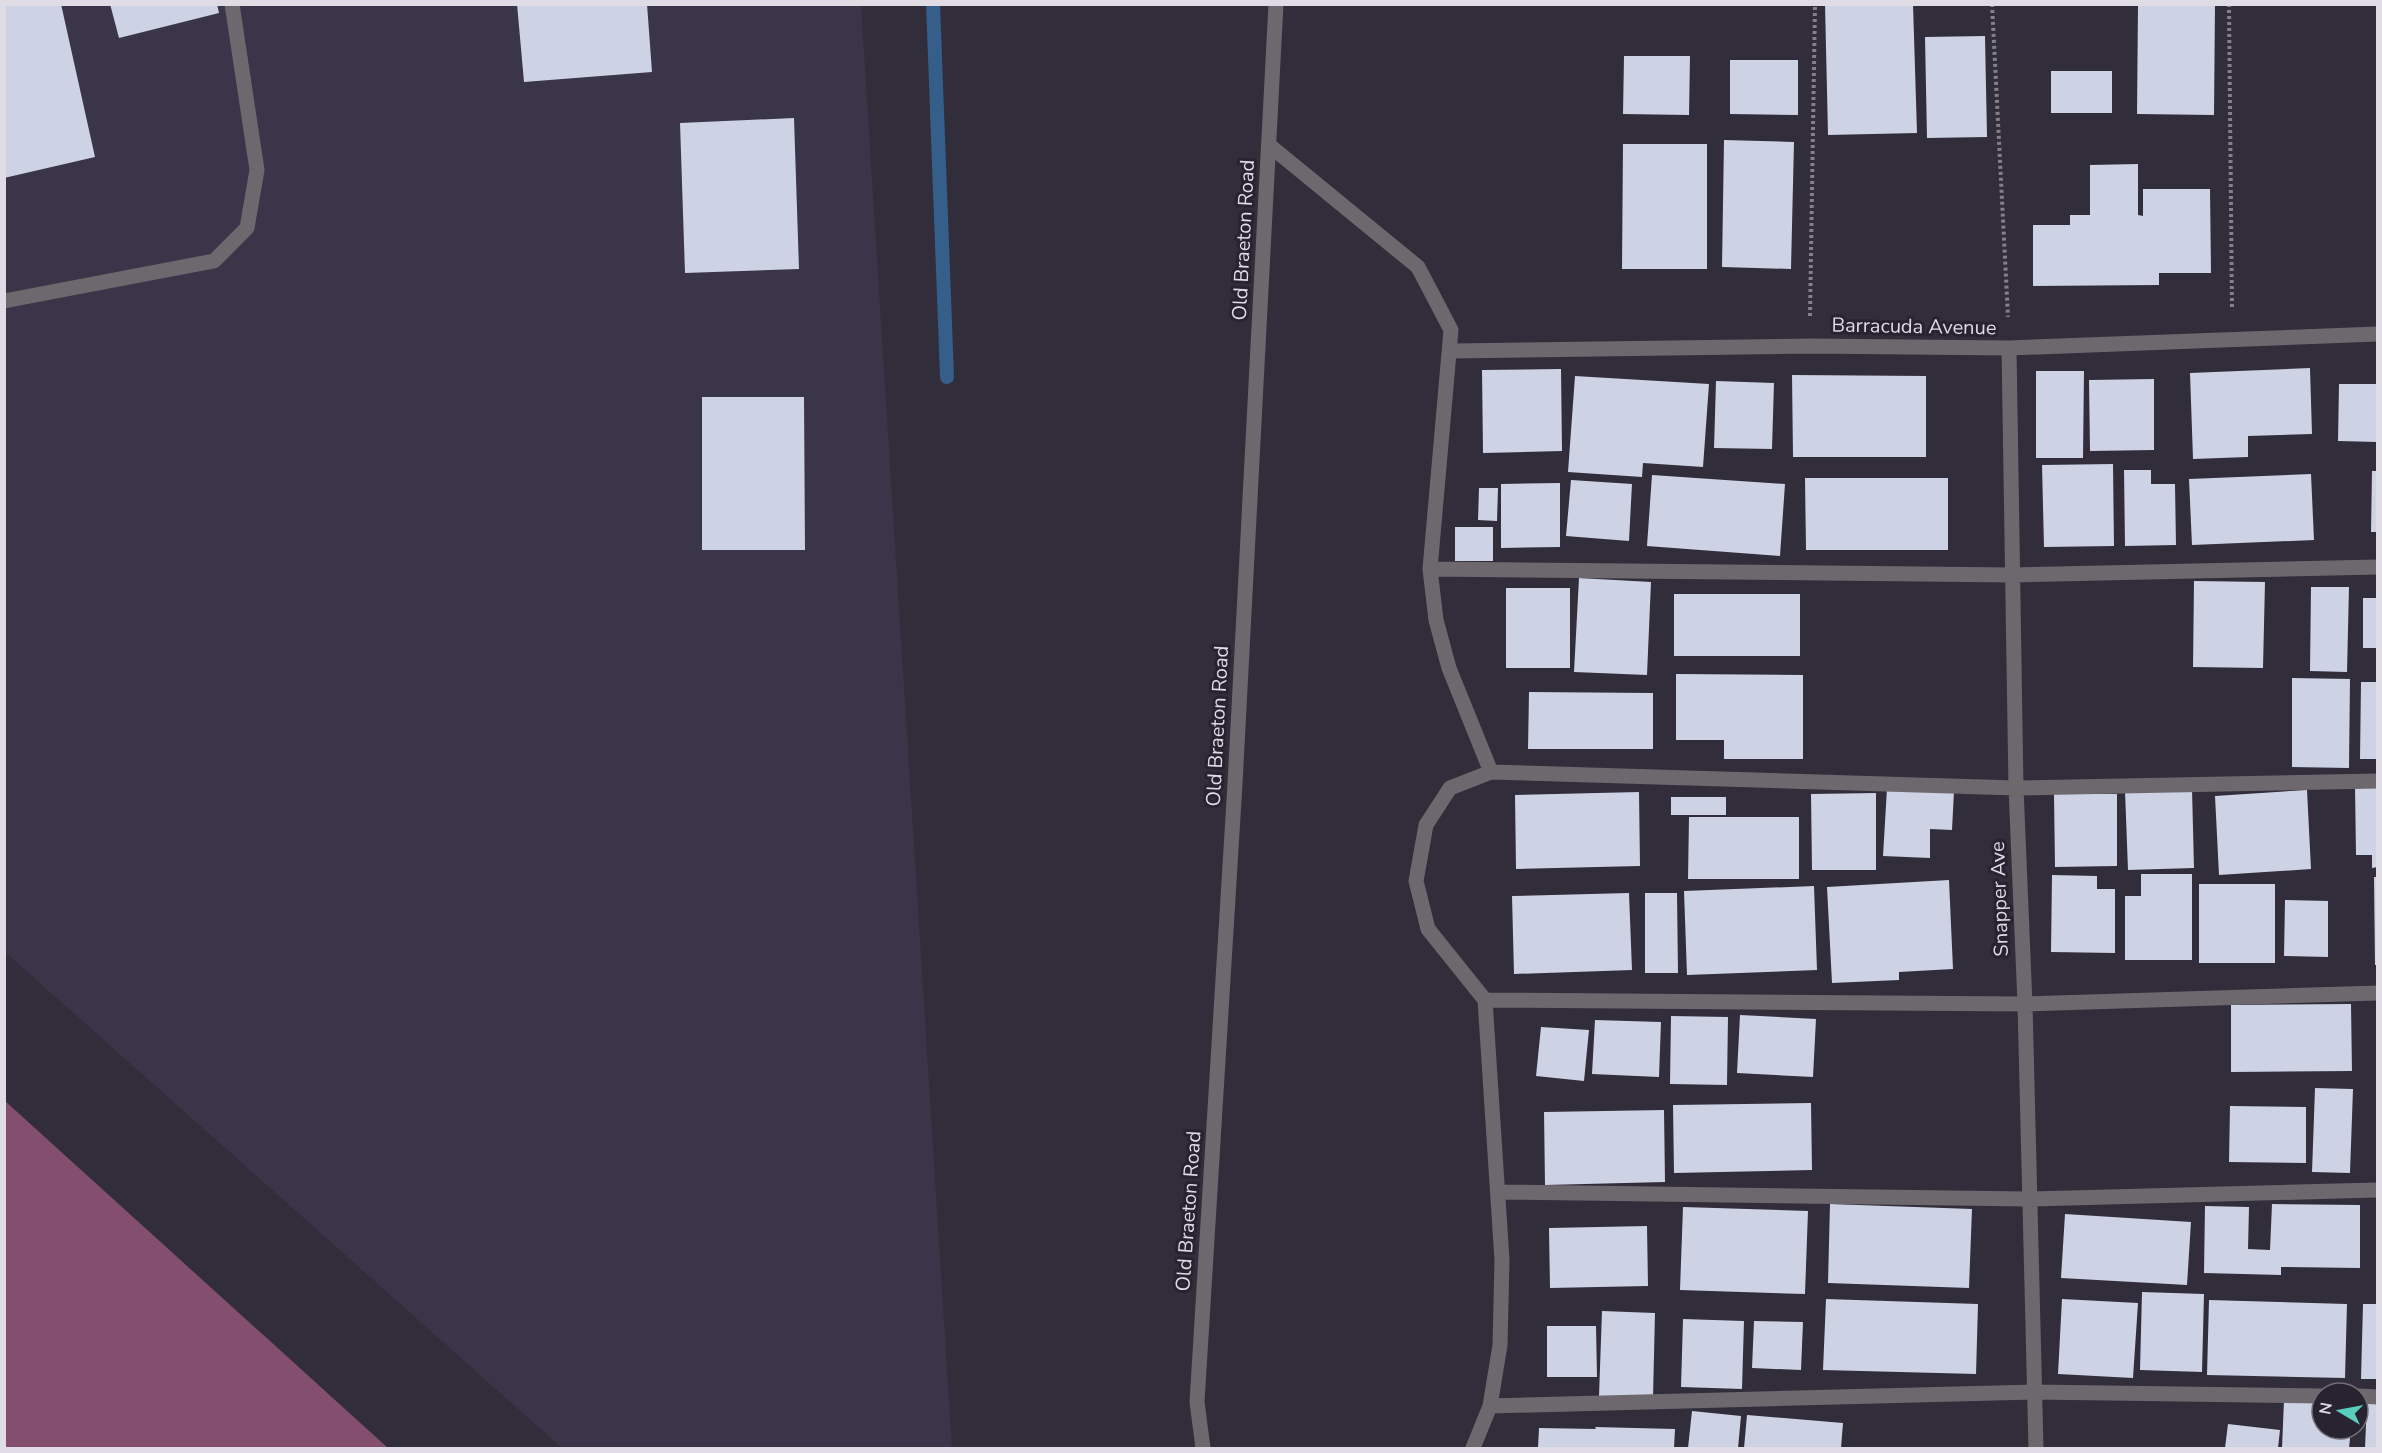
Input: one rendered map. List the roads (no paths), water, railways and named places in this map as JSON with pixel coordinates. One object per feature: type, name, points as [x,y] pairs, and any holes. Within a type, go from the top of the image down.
[{"type":"street","points":[[4,301],[214,261],[247,228],[257,170],[232,4]]},
{"type":"street","name":"Old Braeton Road","points":[[1203,1449],[1197,1402],[1235,784],[1276,4]]},
{"type":"street","points":[[1269,145],[1418,267],[1451,330],[1451,351],[1430,569],[1436,620],[1449,668],[1491,772]]},
{"type":"street","name":"Barracuda Avenue","points":[[1451,351],[1809,346],[2009,348],[2378,334]]},
{"type":"street","name":"Snapper Ave","points":[[2009,348],[2016,788],[2025,1004],[2036,1449]]},
{"type":"street","points":[[1430,569],[2013,574],[2378,567]]},
{"type":"street","points":[[1473,1449],[1491,1406],[1500,1345],[1502,1260],[1485,1000],[1428,929],[1416,881],[1426,825],[1450,788],[1491,772],[2016,788],[2378,781]]},
{"type":"street","points":[[1485,1000],[2025,1004],[2378,993]]},
{"type":"street","points":[[1498,1192],[2029,1199],[2378,1190]]},
{"type":"street","points":[[1491,1406],[2035,1392],[2310,1396]]},
{"type":"waterway","points":[[933,4],[947,377]]}]
